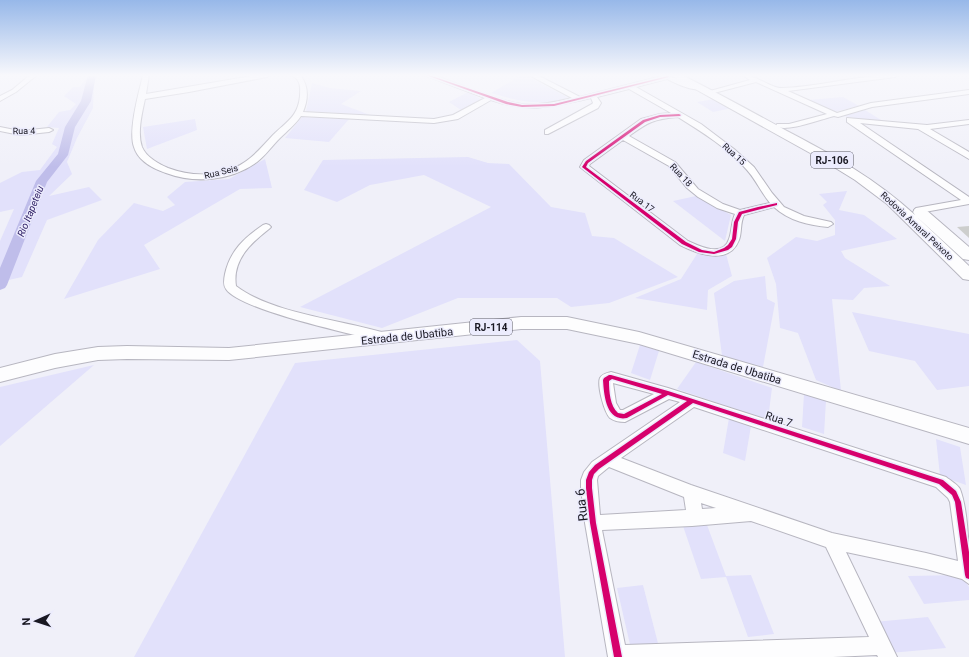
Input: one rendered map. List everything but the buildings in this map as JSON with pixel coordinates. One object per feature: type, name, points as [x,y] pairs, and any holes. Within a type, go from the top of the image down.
[{"type":"highway","name":"Rodovia Amaral Peixoto","points":[[732,106],[826,156],[860,177],[892,201],[969,275]]},
{"type":"highway","name":"Rodovia Amaral Peixoto","points":[[741,106],[844,160],[882,185],[911,210],[969,265]]},
{"type":"highway","points":[[860,177],[969,285]]},
{"type":"highway","points":[[882,185],[918,210],[969,255]]},
{"type":"main road","name":"Estrada de Ubatiba","points":[[0,375],[77,357],[111,352],[195,355],[228,354],[527,323],[567,323],[627,335],[669,346],[969,436]]},
{"type":"street","name":"Rua Seis","points":[[140,106],[137,146],[142,154],[159,167],[174,174],[193,178],[204,178],[221,174],[238,169],[253,161],[299,114]]},
{"type":"street","points":[[300,106],[299,114],[434,121],[455,117],[475,106]]},
{"type":"street","points":[[525,106],[536,106]]},
{"type":"street","points":[[548,132],[595,106]]},
{"type":"street","name":"Rua 15","points":[[664,106],[680,115],[737,155],[750,169],[776,204],[795,216],[814,222],[828,224]]},
{"type":"street","points":[[814,106],[836,116],[850,120],[921,127],[969,122]]},
{"type":"street","points":[[785,129],[793,129],[869,106]]},
{"type":"street","name":"Rua 17","points":[[680,115],[660,116],[644,121],[587,162],[584,167],[684,243],[707,252],[714,253],[730,246],[734,239],[736,222],[740,213]]},
{"type":"street","points":[[785,129],[789,126],[836,116]]},
{"type":"street","points":[[850,120],[969,201]]},
{"type":"street","points":[[921,127],[969,156]]},
{"type":"street","name":"Rua 4","points":[[0,129],[20,133],[49,130]]},
{"type":"street","name":"Rua 18","points":[[623,136],[672,164],[690,186],[704,196],[730,210],[740,213]]},
{"type":"street","points":[[918,210],[969,201]]},
{"type":"street","points":[[740,213],[776,204]]},
{"type":"street","points":[[266,227],[245,242],[235,257],[230,279],[230,286],[234,292],[259,303],[309,319],[389,338]]},
{"type":"street","name":"Rua 7","points":[[668,393],[625,416],[620,416],[615,414],[610,407],[606,382],[607,378],[611,377],[668,393],[941,482],[954,493],[958,502],[968,573]]},
{"type":"street","name":"Rua 6","points":[[617,656],[593,523],[589,480],[592,472],[597,467],[692,401]]},
{"type":"street","points":[[622,450],[629,468]]},
{"type":"street","points":[[608,460],[691,492],[832,541],[926,561],[968,573]]},
{"type":"street","points":[[691,492],[694,509],[692,518]]},
{"type":"street","points":[[593,523],[753,514]]},
{"type":"street","points":[[617,656],[885,651],[832,541]]},
{"type":"shaded area","points":[[74,106],[93,106],[67,162],[72,174],[49,196],[89,187],[102,200],[47,220],[22,277],[0,282],[0,241],[14,209],[0,212],[0,183],[22,172],[40,170],[57,147],[52,144],[59,128],[47,127],[59,112],[70,110]]},
{"type":"shaded area","points":[[307,106],[345,106],[370,115],[306,111]]},
{"type":"shaded area","points":[[454,106],[469,106],[461,110]]},
{"type":"shaded area","points":[[703,106],[728,106],[732,108],[713,112]]},
{"type":"shaded area","points":[[820,106],[859,106],[834,112]]},
{"type":"shaded area","points":[[865,110],[881,120],[874,121],[843,116]]},
{"type":"shaded area","points":[[302,117],[349,119],[329,142],[285,138]]},
{"type":"shaded area","points":[[195,119],[197,130],[147,149],[143,127]]},
{"type":"shaded area","points":[[468,157],[488,163],[509,164],[551,207],[585,213],[592,236],[614,238],[678,277],[609,303],[571,307],[557,298],[458,298],[382,328],[300,307],[491,207],[424,175],[370,185],[337,202],[304,190],[323,160]]},
{"type":"shaded area","points":[[265,159],[272,188],[240,189],[144,245],[160,269],[64,299],[98,240],[134,203],[163,211],[175,205],[167,197],[185,182],[229,179]]},
{"type":"shaded area","points":[[847,191],[839,210],[864,215],[897,239],[841,251],[845,258],[890,286],[864,288],[853,300],[832,299],[841,391],[816,380],[798,333],[780,328],[776,284],[767,258],[796,237],[817,241],[835,235],[835,220],[823,205],[827,202],[819,194]]},
{"type":"shaded area","points":[[696,196],[731,215],[725,241],[673,201]]},
{"type":"shaded area","points":[[697,254],[726,254],[732,276],[708,290],[707,310],[635,298],[681,279]]},
{"type":"shaded area","points":[[765,276],[767,299],[775,303],[763,367],[722,356],[714,293],[734,281]]},
{"type":"shaded area","points":[[852,312],[969,334],[969,386],[937,390],[915,361],[869,351]]},
{"type":"shaded area","points":[[517,340],[540,361],[565,657],[134,657],[295,363]]},
{"type":"shaded area","points":[[640,345],[659,351],[650,380],[631,373]]},
{"type":"shaded area","points":[[696,362],[772,388],[768,420],[677,389]]},
{"type":"shaded area","points":[[94,365],[0,446],[0,387]]},
{"type":"shaded area","points":[[804,394],[826,401],[824,434],[802,427]]},
{"type":"shaded area","points":[[729,418],[751,426],[745,461],[723,453]]},
{"type":"shaded area","points":[[936,439],[960,447],[966,485],[940,476]]},
{"type":"shaded area","points":[[707,525],[726,576],[751,575],[774,634],[748,637],[726,577],[701,579],[683,526]]},
{"type":"shaded area","points":[[961,575],[969,587],[969,600],[924,604],[908,576]]},
{"type":"shaded area","points":[[643,585],[659,647],[631,649],[617,588]]},
{"type":"shaded area","points":[[928,617],[946,648],[890,653],[874,622]]},
{"type":"waterway","name":"Rio Itapeteiu","points":[[0,285],[42,181],[63,155],[70,127],[83,106]]},
{"type":"cycle path","points":[[520,106],[533,106]]},
{"type":"cycle path","points":[[679,115],[660,116],[644,121],[587,162],[584,167],[684,243],[701,251],[714,253],[726,249],[730,246],[734,239],[736,222],[740,213],[776,204]]},
{"type":"cycle path","points":[[668,393],[625,416],[619,416],[615,414],[611,408],[607,393],[606,380],[611,377],[668,393],[941,482],[954,493],[958,502],[969,575]]},
{"type":"cycle path","points":[[618,657],[593,523],[589,480],[592,472],[597,467],[692,401]]}]
